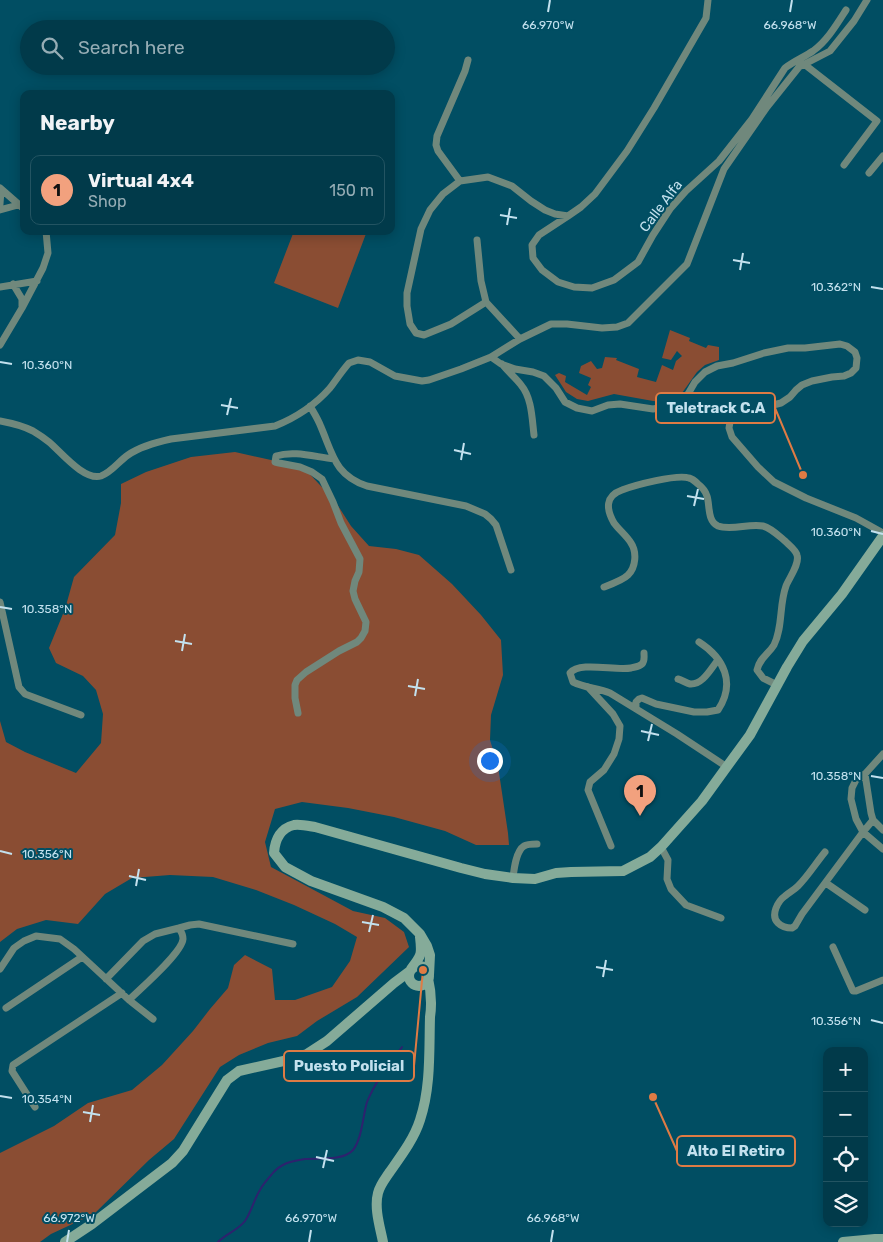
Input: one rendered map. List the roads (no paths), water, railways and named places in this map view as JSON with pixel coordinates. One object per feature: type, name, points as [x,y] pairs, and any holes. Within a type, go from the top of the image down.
[{"type":"street","name":"Calle Alfa","points":[[708,0],[706,18],[627,151],[595,194],[581,207],[539,235],[532,245],[533,258],[542,270],[558,282],[574,287],[592,288],[614,280],[638,262],[653,234],[670,209],[686,191],[719,161],[752,119],[785,68],[815,50],[846,10]]},
{"type":"street","points":[[0,421],[31,430],[48,441],[87,475],[102,476],[138,449],[157,442],[274,426],[289,420],[319,399],[349,363],[358,360],[370,362],[395,376],[422,381],[491,357],[520,339],[551,324],[602,328],[617,327],[628,323],[687,264],[724,169],[767,107],[799,67],[830,50],[854,21],[867,0]]},
{"type":"street","points":[[460,182],[438,151],[436,145],[437,136],[468,60]]},
{"type":"street","points":[[804,64],[880,123],[844,165]]},
{"type":"street","points":[[869,173],[883,156]]},
{"type":"street","points":[[486,302],[451,324],[424,336],[416,333],[410,324],[407,293],[421,229],[430,210],[444,194],[460,182],[488,177],[512,186],[545,210],[568,216]]},
{"type":"street","points":[[0,204],[1,189]]},
{"type":"street","points":[[1,189],[20,206]]},
{"type":"street","points":[[0,210],[20,207]]},
{"type":"street","points":[[0,345],[37,281],[48,253],[48,235]]},
{"type":"street","points":[[477,240],[481,281],[486,302],[520,339]]},
{"type":"street","points":[[0,286],[37,281]]},
{"type":"street","points":[[13,284],[22,299],[22,308]]},
{"type":"street","points":[[383,1242],[377,1206],[378,1194],[382,1184],[414,1136],[422,1116],[428,1088],[431,1004],[430,955],[420,934],[404,918],[383,907],[311,881],[285,867],[274,853],[274,842],[281,832],[296,824],[315,827],[461,868],[512,878],[535,879],[556,873],[623,871],[650,857],[662,847],[702,801],[750,736],[803,640],[842,594],[883,535],[856,518],[806,498],[774,482],[732,437],[729,428],[730,422],[740,412],[750,407],[765,407],[781,403],[807,383],[822,378],[844,376],[851,373],[856,368],[858,358],[855,352],[847,346],[840,344],[788,348],[718,366],[705,372],[694,382],[688,394],[680,401],[669,406],[653,409],[620,404],[608,405],[592,411],[577,408],[565,402],[556,388],[544,376],[501,364]]},
{"type":"street","points":[[491,357],[501,364],[522,385],[528,398],[534,435]]},
{"type":"street","points":[[310,406],[321,425],[334,460],[349,477],[367,486],[466,506],[485,514],[496,525],[511,570]]},
{"type":"street","points":[[298,713],[295,685],[298,680],[306,672],[357,642],[365,631],[366,622],[353,591],[359,572],[360,559],[341,523],[322,479],[300,466],[275,462],[276,456],[296,453],[334,460]]},
{"type":"street","points":[[604,587],[628,576],[635,559],[632,544],[615,523],[609,510],[612,495],[621,490],[656,480],[686,477],[693,479],[706,495],[710,518],[716,525],[725,528],[764,526],[797,553],[797,564],[783,595],[778,634],[773,646],[760,660],[757,670],[763,678],[778,685]]},
{"type":"street","points":[[0,602],[19,687],[25,694],[81,715]]},
{"type":"street","points":[[636,708],[636,702],[642,698],[656,704],[694,712],[718,710],[726,691],[727,681],[725,672],[710,650],[698,642]]},
{"type":"street","points":[[644,653],[642,664],[635,667],[623,669],[582,667],[573,670],[570,673],[573,682],[580,686],[600,689],[610,693],[727,767]]},
{"type":"street","points":[[678,679],[690,684],[698,682],[718,660]]},
{"type":"street","points":[[588,687],[613,714],[620,726],[619,739],[614,754],[604,770],[590,782],[588,790],[611,846]]},
{"type":"street","points":[[883,754],[865,774],[856,780],[852,788],[851,800],[856,819],[863,832],[883,849]]},
{"type":"street","points":[[865,774],[873,820],[883,830]]},
{"type":"street","points":[[825,852],[798,886],[781,900],[776,907],[774,913],[775,920],[780,925],[792,928],[873,820]]},
{"type":"street","points":[[512,878],[514,865],[522,849],[525,846],[537,844]]},
{"type":"street","points":[[662,847],[668,860],[667,879],[671,889],[686,905],[721,918]]},
{"type":"street","points":[[826,883],[865,910]]},
{"type":"street","points":[[106,979],[143,941],[155,934],[190,924],[199,924],[293,944]]},
{"type":"street","points":[[129,1000],[167,964],[182,942],[183,937],[179,928]]},
{"type":"street","points":[[420,934],[422,951],[410,970],[409,978],[424,996],[430,1017]]},
{"type":"street","points":[[0,969],[14,948],[24,941],[36,936],[60,939],[74,949],[122,994],[153,1019]]},
{"type":"street","points":[[833,947],[853,991],[883,980]]},
{"type":"street","points":[[6,1008],[82,957]]},
{"type":"street","points":[[65,1242],[92,1224],[184,1151],[227,1080],[239,1071],[307,1054],[327,1041],[394,983],[410,970],[416,966],[422,966],[427,969],[429,976],[425,984],[394,983]]},
{"type":"street","points":[[35,1106],[12,1071],[13,1065],[122,994]]},
{"type":"street","points":[[843,1242],[875,1238],[883,1240]]},
{"type":"waterway","points":[[218,1242],[245,1221],[263,1186],[280,1166],[305,1159],[343,1156],[353,1150],[358,1140],[370,1095],[402,1047]]},
{"type":"place","name":"Teletrack C.A","points":[[803,475]]},
{"type":"place","name":"Virtual 4x4","points":[[640,816]]},
{"type":"place","name":"Puesto Policial","points":[[423,970]]},
{"type":"place","name":"Alto El Retiro","points":[[653,1097]]}]
